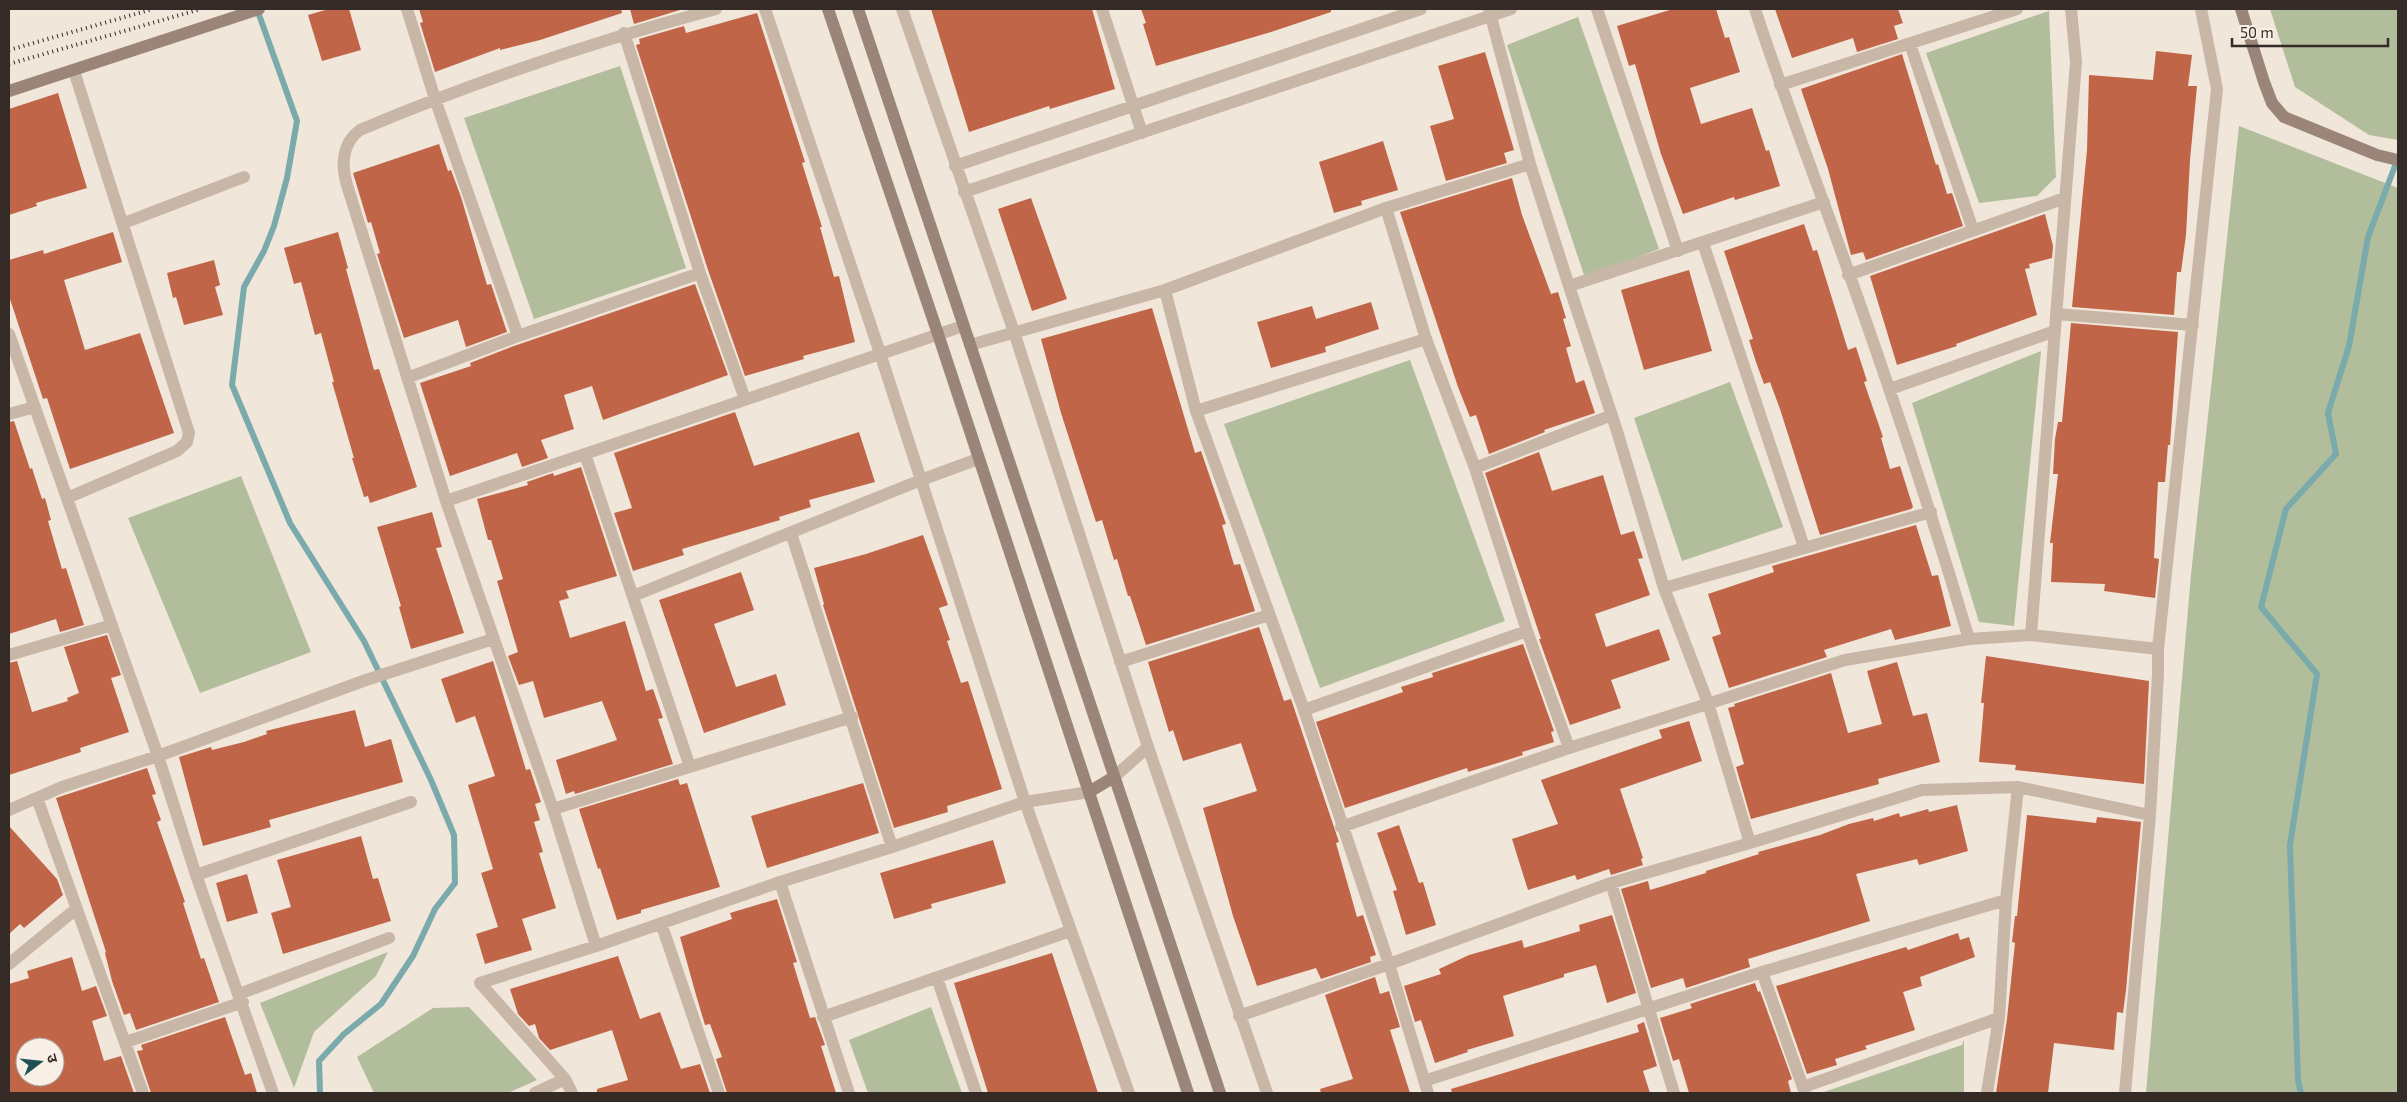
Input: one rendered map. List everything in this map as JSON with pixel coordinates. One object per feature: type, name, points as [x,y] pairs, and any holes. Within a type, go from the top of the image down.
[{"type":"main road","points":[[9,91],[259,9]]},
{"type":"main road","points":[[828,9],[938,334],[1188,1093]]},
{"type":"main road","points":[[858,9],[1220,1093]]},
{"type":"main road","points":[[2241,9],[2272,103],[2284,118],[2377,155],[2398,160]]},
{"type":"main road","points":[[1089,792],[1114,778]]},
{"type":"street","points":[[407,9],[435,98],[518,336]]},
{"type":"street","points":[[596,946],[553,809],[446,501],[347,185],[343,158],[352,136],[360,130],[435,98],[624,34],[716,9]]},
{"type":"street","points":[[765,9],[880,353],[1024,802],[1129,1093]]},
{"type":"street","points":[[902,9],[1014,332],[1148,747],[1267,1093]]},
{"type":"street","points":[[1102,9],[1142,133]]},
{"type":"street","points":[[955,166],[1421,9]]},
{"type":"street","points":[[964,192],[1490,13],[1511,9]]},
{"type":"street","points":[[1597,9],[1678,251]]},
{"type":"street","points":[[1755,9],[1780,85],[1824,202],[1848,275],[1890,389],[1931,512],[1968,639]]},
{"type":"street","points":[[1780,85],[2017,9]]},
{"type":"street","points":[[2031,635],[2076,62],[2071,9]]},
{"type":"street","points":[[2125,1093],[2150,816],[2158,649],[2217,90],[2201,9]]},
{"type":"street","points":[[1490,13],[1530,164],[1612,415],[1664,588],[1708,703],[1750,843]]},
{"type":"street","points":[[624,34],[700,273],[745,399]]},
{"type":"street","points":[[1910,44],[1974,230]]},
{"type":"street","points":[[67,498],[177,451],[187,442],[190,433],[74,71]]},
{"type":"street","points":[[970,345],[1165,290],[1386,208],[1530,164]]},
{"type":"street","points":[[124,223],[244,176]]},
{"type":"street","points":[[1848,275],[2065,198]]},
{"type":"street","points":[[1569,286],[1824,202]]},
{"type":"street","points":[[1386,208],[1426,339],[1475,468],[1527,631],[1569,748]]},
{"type":"street","points":[[1703,243],[1804,547]]},
{"type":"street","points":[[407,378],[518,336],[700,273]]},
{"type":"street","points":[[1165,290],[1196,411],[1304,710],[1341,827],[1389,964],[1426,1087],[1648,1009],[1762,972],[2006,900]]},
{"type":"street","points":[[2056,314],[2193,325]]},
{"type":"street","points":[[446,501],[963,326]]},
{"type":"street","points":[[1890,389],[2055,331]]},
{"type":"street","points":[[9,334],[158,756],[196,875],[273,1093]]},
{"type":"street","points":[[1196,411],[1426,339]]},
{"type":"street","points":[[9,414],[35,407]]},
{"type":"street","points":[[1475,468],[1612,415]]},
{"type":"street","points":[[585,454],[690,767]]},
{"type":"street","points":[[633,596],[921,480],[978,459]]},
{"type":"street","points":[[1664,588],[1931,512]]},
{"type":"street","points":[[791,533],[852,717],[892,847]]},
{"type":"street","points":[[1120,662],[1270,615]]},
{"type":"street","points":[[9,655],[112,625]]},
{"type":"street","points":[[1304,710],[1527,631]]},
{"type":"street","points":[[1341,827],[1569,748],[1845,660],[1968,639],[2031,635],[2158,649]]},
{"type":"street","points":[[9,810],[62,788],[158,756],[366,680],[493,639]]},
{"type":"street","points":[[553,809],[852,717]]},
{"type":"street","points":[[1114,778],[1148,747]]},
{"type":"street","points":[[1240,1016],[1611,883],[1750,843],[1922,790],[2018,787],[2150,816]]},
{"type":"street","points":[[1987,1093],[1999,1018],[2006,900],[2018,787]]},
{"type":"street","points":[[572,1093],[565,1079],[480,983],[596,946],[780,882],[892,847],[1024,802],[1089,792]]},
{"type":"street","points":[[37,798],[143,1093]]},
{"type":"street","points":[[196,875],[411,802]]},
{"type":"street","points":[[780,882],[849,1093]]},
{"type":"street","points":[[1611,883],[1674,1093]]},
{"type":"street","points":[[9,964],[76,909]]},
{"type":"street","points":[[661,923],[718,1093]]},
{"type":"street","points":[[823,1017],[1070,931]]},
{"type":"street","points":[[126,1042],[389,938]]},
{"type":"street","points":[[1762,972],[1804,1090],[1999,1018]]},
{"type":"street","points":[[937,978],[976,1093]]},
{"type":"street","points":[[535,1093],[565,1079]]},
{"type":"green space","points":[[2270,9],[2398,9],[2398,140],[2369,135],[2295,87]]},
{"type":"green space","points":[[2049,11],[2056,177],[2037,196],[1979,203],[1926,53]]},
{"type":"green space","points":[[1578,17],[1659,249],[1585,278],[1507,45]]},
{"type":"green space","points":[[620,66],[686,268],[534,319],[464,118]]},
{"type":"green space","points":[[2239,126],[2398,188],[2398,1093],[2146,1093],[2191,575]]},
{"type":"green space","points":[[2041,351],[2014,626],[1979,622],[1912,403]]},
{"type":"green space","points":[[1410,360],[1505,621],[1320,688],[1224,424]]},
{"type":"green space","points":[[1730,382],[1783,527],[1682,561],[1634,418]]},
{"type":"green space","points":[[241,476],[311,652],[200,693],[128,518]]},
{"type":"green space","points":[[388,952],[376,976],[314,1032],[294,1088],[260,1003]]},
{"type":"green space","points":[[469,1007],[537,1080],[508,1093],[374,1093],[357,1057],[433,1008]]},
{"type":"green space","points":[[931,1007],[962,1093],[868,1093],[849,1040]]},
{"type":"green space","points":[[1964,1040],[1964,1093],[1821,1093],[1962,1045]]},
{"type":"building","points":[[329,9],[349,9],[361,50],[322,61],[308,15]]},
{"type":"building","points":[[419,9],[621,9],[622,13],[540,40],[500,50],[500,48],[435,72],[420,23],[423,22]]},
{"type":"building","points":[[630,9],[679,9],[680,10],[634,24]]},
{"type":"building","points":[[931,9],[1092,9],[1115,89],[1050,109],[1049,106],[969,132]]},
{"type":"building","points":[[1141,9],[1331,9],[1331,12],[1156,66],[1143,24],[1146,23]]},
{"type":"building","points":[[1673,9],[1716,9],[1725,38],[1729,37],[1740,72],[1690,88],[1701,124],[1752,108],[1766,151],[1769,150],[1780,186],[1735,200],[1734,197],[1683,214],[1661,154],[1635,64],[1629,66],[1617,26]]},
{"type":"building","points":[[1775,9],[1898,9],[1903,23],[1894,26],[1898,39],[1857,52],[1853,38],[1792,58]]},
{"type":"building","points":[[757,13],[805,162],[802,163],[822,227],[820,227],[834,277],[839,276],[855,342],[803,356],[804,359],[745,376],[708,270],[636,45],[640,44],[639,39],[684,26],[686,33]]},
{"type":"building","points":[[2156,51],[2192,55],[2188,86],[2197,86],[2190,160],[2186,235],[2181,272],[2177,272],[2174,315],[2072,307],[2087,150],[2089,75],[2153,80]]},
{"type":"building","points":[[1485,52],[1514,150],[1504,153],[1507,163],[1446,181],[1430,126],[1454,119],[1438,66]]},
{"type":"building","points":[[1902,54],[1936,165],[1938,164],[1947,194],[1952,193],[1963,226],[1866,260],[1863,252],[1851,255],[1828,169],[1801,89]]},
{"type":"building","points":[[58,93],[87,188],[36,203],[37,206],[9,215],[9,109]]},
{"type":"building","points":[[1383,141],[1398,190],[1361,201],[1362,205],[1334,213],[1319,162]]},
{"type":"building","points":[[439,144],[448,171],[451,170],[461,197],[487,285],[491,284],[507,332],[466,347],[458,320],[404,338],[377,254],[380,253],[371,222],[368,223],[353,173]]},
{"type":"building","points":[[1512,178],[1522,215],[1551,294],[1558,292],[1566,318],[1563,319],[1571,346],[1566,348],[1576,383],[1584,380],[1595,413],[1544,430],[1545,432],[1489,454],[1476,415],[1470,417],[1458,387],[1400,212]]},
{"type":"building","points":[[1031,198],[1067,299],[1032,311],[998,209]]},
{"type":"building","points":[[2045,214],[2053,246],[2052,258],[2029,264],[2030,268],[2025,269],[2037,315],[1956,344],[1957,346],[1897,365],[1870,276]]},
{"type":"building","points":[[1804,224],[1813,251],[1817,250],[1848,350],[1856,347],[1867,381],[1864,382],[1883,437],[1881,438],[1890,469],[1900,466],[1913,507],[1820,535],[1780,409],[1770,382],[1764,384],[1756,362],[1749,340],[1753,339],[1724,251]]},
{"type":"building","points":[[113,232],[122,262],[64,280],[85,350],[140,333],[174,433],[70,469],[47,398],[43,399],[9,296],[9,260],[43,250],[44,254]]},
{"type":"building","points":[[338,232],[348,268],[346,269],[374,370],[379,369],[417,487],[370,503],[368,496],[364,497],[352,458],[354,458],[332,382],[334,382],[321,333],[315,335],[301,282],[294,284],[284,248]]},
{"type":"building","points":[[214,260],[220,285],[215,287],[223,315],[184,325],[176,297],[173,298],[167,273]]},
{"type":"building","points":[[1689,270],[1712,351],[1644,370],[1621,290]]},
{"type":"building","points":[[695,284],[728,375],[603,420],[592,386],[564,395],[574,429],[541,440],[548,458],[522,467],[517,453],[450,476],[420,383],[471,366],[470,363],[511,347]]},
{"type":"building","points":[[1371,302],[1379,329],[1325,347],[1326,352],[1271,368],[1257,322],[1312,306],[1316,319]]},
{"type":"building","points":[[1152,308],[1195,453],[1201,451],[1226,524],[1222,525],[1234,565],[1240,564],[1255,611],[1146,645],[1117,559],[1114,560],[1102,520],[1096,522],[1061,413],[1041,339]]},
{"type":"building","points":[[2071,323],[2178,332],[2170,445],[2168,445],[2165,482],[2158,482],[2154,558],[2159,559],[2155,598],[2104,591],[2105,584],[2051,582],[2053,543],[2050,543],[2058,474],[2053,474],[2055,439],[2058,422],[2062,422]]},
{"type":"building","points":[[735,412],[754,466],[859,432],[875,482],[809,500],[811,507],[779,517],[780,520],[682,549],[684,555],[633,571],[614,513],[632,508],[614,453]]},
{"type":"building","points":[[14,421],[42,499],[45,498],[51,520],[48,521],[62,569],[66,568],[84,625],[60,632],[56,619],[9,634],[9,422]]},
{"type":"building","points":[[1539,452],[1552,491],[1603,475],[1621,535],[1634,531],[1643,558],[1638,559],[1650,595],[1595,614],[1606,647],[1659,629],[1670,660],[1611,680],[1621,708],[1570,725],[1539,639],[1541,639],[1485,473]]},
{"type":"building","points":[[581,467],[617,576],[566,591],[569,598],[559,601],[570,638],[625,621],[646,691],[653,689],[663,718],[658,719],[673,764],[575,794],[574,791],[566,794],[556,760],[617,740],[602,701],[544,718],[533,681],[519,685],[508,656],[518,652],[497,581],[503,579],[491,540],[488,540],[477,499],[528,485],[527,482],[553,473],[554,476]]},
{"type":"building","points":[[432,512],[442,547],[436,548],[464,633],[411,649],[399,607],[401,606],[377,527]]},
{"type":"building","points":[[1916,525],[1932,576],[1938,575],[1951,626],[1895,640],[1891,629],[1824,650],[1827,657],[1729,688],[1712,637],[1721,634],[1708,594],[1774,572],[1772,566]]},
{"type":"building","points":[[923,535],[948,605],[939,608],[950,640],[947,641],[961,683],[968,681],[1002,789],[947,806],[948,812],[894,828],[823,605],[814,568],[866,554]]},
{"type":"building","points":[[741,572],[754,610],[714,624],[736,687],[776,674],[786,705],[704,733],[659,600]]},
{"type":"building","points":[[1259,627],[1284,701],[1291,699],[1339,842],[1336,843],[1357,917],[1363,915],[1376,955],[1370,957],[1371,962],[1321,979],[1316,968],[1257,986],[1233,916],[1203,808],[1257,791],[1241,743],[1183,761],[1173,730],[1169,732],[1148,662]]},
{"type":"building","points":[[107,635],[121,675],[111,678],[129,732],[80,748],[81,752],[9,775],[9,663],[17,661],[32,712],[68,701],[67,698],[79,693],[64,647]]},
{"type":"building","points":[[1523,644],[1554,731],[1551,732],[1554,742],[1522,752],[1523,755],[1501,762],[1468,772],[1467,768],[1345,808],[1316,722],[1403,692],[1401,687],[1433,677],[1432,673]]},
{"type":"building","points":[[1986,656],[2149,681],[2144,784],[2015,770],[2016,765],[1979,762],[1984,703],[1981,703]]},
{"type":"building","points":[[493,661],[526,770],[530,769],[541,802],[535,804],[540,820],[534,822],[543,852],[539,853],[556,908],[522,919],[532,950],[485,964],[476,934],[498,927],[481,873],[493,869],[468,785],[495,776],[475,716],[456,723],[441,679]]},
{"type":"building","points":[[1897,662],[1913,716],[1927,713],[1940,762],[1878,779],[1879,784],[1751,819],[1736,767],[1744,764],[1728,708],[1735,706],[1734,704],[1831,673],[1848,733],[1882,724],[1867,671]]},
{"type":"building","points":[[355,710],[365,747],[391,739],[403,782],[269,820],[271,827],[203,846],[179,757],[211,747],[212,750],[244,742],[267,734],[266,731]]},
{"type":"building","points":[[1689,721],[1702,761],[1620,789],[1643,858],[1641,859],[1643,865],[1611,875],[1609,869],[1577,880],[1575,875],[1528,890],[1512,839],[1558,824],[1541,780],[1662,738],[1659,730]]},
{"type":"building","points":[[147,768],[156,794],[152,795],[161,820],[157,822],[185,902],[183,903],[201,959],[204,958],[219,1002],[136,1030],[130,1013],[124,1015],[112,981],[106,952],[56,798]]},
{"type":"building","points":[[678,779],[680,785],[687,783],[720,887],[641,910],[641,913],[617,920],[579,809]]},
{"type":"building","points":[[863,783],[879,833],[767,868],[751,816]]},
{"type":"building","points":[[1957,805],[1968,851],[1919,865],[1917,859],[1856,874],[1870,921],[1748,959],[1750,967],[1686,988],[1683,978],[1651,988],[1621,889],[1648,881],[1650,890],[1706,873],[1706,871],[1759,854],[1758,852],[1820,835],[1849,824],[1873,818],[1874,821],[1899,813],[1900,817],[1928,809],[1929,812]]},
{"type":"building","points":[[2027,815],[2096,823],[2097,817],[2141,822],[2126,990],[2123,1013],[2117,1012],[2114,1050],[2054,1043],[2048,1093],[1996,1093],[2007,1019],[2015,943],[2012,942],[2015,916],[2017,916]]},
{"type":"building","points":[[1399,825],[1419,883],[1423,882],[1436,925],[1406,935],[1393,891],[1397,890],[1377,833]]},
{"type":"building","points":[[9,826],[57,879],[63,895],[24,928],[20,924],[9,934]]},
{"type":"building","points":[[361,836],[373,879],[378,878],[391,921],[283,954],[271,913],[291,907],[277,860]]},
{"type":"building","points":[[993,840],[1006,883],[931,904],[932,908],[894,919],[880,873]]},
{"type":"building","points":[[247,874],[258,913],[227,922],[216,883]]},
{"type":"building","points":[[777,899],[797,962],[793,963],[810,1018],[815,1017],[825,1045],[821,1046],[836,1093],[727,1093],[716,1059],[722,1057],[710,1024],[705,1025],[680,937],[732,919],[730,913]]},
{"type":"building","points":[[1612,915],[1636,993],[1607,1003],[1596,965],[1564,974],[1564,977],[1503,996],[1514,1036],[1467,1050],[1468,1052],[1435,1063],[1421,1020],[1415,1022],[1404,986],[1441,974],[1439,969],[1469,955],[1522,940],[1524,948],[1580,931],[1579,925]]},
{"type":"building","points":[[1958,933],[1960,940],[1969,937],[1975,957],[1920,977],[1922,986],[1903,992],[1915,1030],[1865,1046],[1867,1049],[1835,1059],[1837,1065],[1807,1074],[1776,986],[1906,947],[1908,950]]},
{"type":"building","points":[[1052,953],[1098,1093],[988,1093],[954,983]]},
{"type":"building","points":[[618,956],[640,1019],[660,1012],[681,1069],[700,1064],[710,1093],[597,1093],[597,1089],[628,1080],[612,1030],[550,1050],[539,1038],[535,1024],[529,1026],[518,1014],[510,989]]},
{"type":"building","points":[[72,957],[82,991],[96,986],[107,1016],[92,1021],[104,1061],[121,1056],[134,1093],[9,1093],[9,984],[29,978],[27,971]]},
{"type":"building","points":[[1375,977],[1380,994],[1389,991],[1400,1027],[1390,1030],[1410,1093],[1321,1093],[1320,1089],[1353,1079],[1325,995]]},
{"type":"building","points":[[1755,983],[1758,992],[1760,991],[1792,1079],[1788,1081],[1791,1093],[1689,1093],[1679,1059],[1673,1061],[1660,1018],[1692,1008],[1690,1004]]},
{"type":"building","points":[[225,1017],[245,1075],[251,1073],[257,1093],[151,1093],[137,1051],[143,1050],[141,1045]]},
{"type":"building","points":[[1644,1022],[1657,1066],[1643,1071],[1650,1093],[1452,1093],[1451,1089],[1639,1032],[1637,1025]]},
{"type":"waterway","points":[[257,9],[297,121],[287,178],[274,226],[264,251],[244,287],[232,385],[290,523],[364,641],[431,780],[454,835],[455,883],[435,909],[413,956],[381,1004],[344,1034],[319,1061],[320,1093]]},
{"type":"waterway","points":[[2301,1093],[2298,1080],[2290,845],[2317,674],[2261,607],[2286,509],[2336,454],[2328,413],[2349,346],[2368,237],[2398,158]]},
{"type":"railway","points":[[9,50],[153,9]]},
{"type":"railway","points":[[9,64],[201,9]]}]
